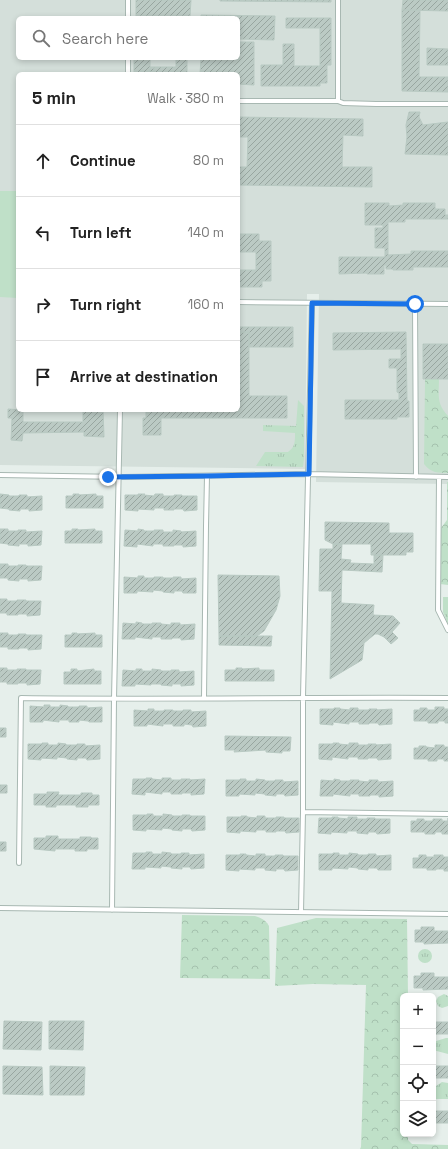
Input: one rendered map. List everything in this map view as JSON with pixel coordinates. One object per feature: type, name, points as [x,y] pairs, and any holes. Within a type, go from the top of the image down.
[{"type":"lane","points":[[128,0],[128,16]]},
{"type":"lane","points":[[338,0],[338,101]]},
{"type":"lane","points":[[128,60],[128,72]]},
{"type":"lane","points":[[240,101],[338,101],[343,103],[376,104],[448,104]]},
{"type":"lane","points":[[240,302],[448,304]]},
{"type":"lane","points":[[301,912],[312,303]]},
{"type":"lane","points":[[415,304],[416,477]]},
{"type":"lane","points":[[112,910],[117,477],[120,412]]},
{"type":"lane","points":[[0,475],[117,477],[309,474],[448,477]]},
{"type":"lane","points":[[204,698],[207,476]]},
{"type":"lane","points":[[439,477],[438,610],[448,630]]},
{"type":"lane","points":[[19,863],[21,698],[448,698]]},
{"type":"lane","points":[[304,812],[448,814]]},
{"type":"lane","points":[[0,908],[448,914]]},
{"type":"shaded area","points":[[0,0],[448,0],[448,484],[316,482],[319,294],[307,294],[305,469],[0,465]]},
{"type":"green space","points":[[0,191],[16,191],[16,298],[0,297]]},
{"type":"green space","points":[[439,378],[440,403],[448,416],[448,473],[435,472],[424,464],[425,379]]},
{"type":"green space","points":[[298,400],[304,406],[303,467],[256,466],[265,452],[288,452],[292,448],[295,442],[295,433],[263,431],[263,425],[296,426]]},
{"type":"green space","points":[[447,482],[448,585],[440,584],[441,528],[447,520]]},
{"type":"green space","points":[[443,597],[448,597],[448,624],[443,612]]},
{"type":"green space","points":[[182,915],[255,916],[261,918],[269,926],[270,979],[180,978]]},
{"type":"green space","points":[[316,918],[407,919],[408,993],[400,993],[400,1137],[408,1137],[408,1140],[412,1144],[448,1145],[448,1149],[360,1149],[366,985],[313,984],[275,986],[277,928]]},
{"type":"green space","points":[[422,949],[428,949],[432,953],[432,959],[428,963],[422,963],[418,959],[418,953]]},
{"type":"green space","points":[[444,994],[448,996],[448,1006],[442,1008],[438,1006],[436,1001],[438,997]]},
{"type":"green space","points":[[448,1038],[448,1054],[436,1051],[436,1041]]},
{"type":"green space","points":[[442,1082],[448,1083],[448,1099],[436,1099],[436,1086]]},
{"type":"building","points":[[136,0],[191,0],[190,16],[136,16]]},
{"type":"building","points":[[331,0],[331,2],[220,1]]},
{"type":"building","points":[[403,0],[448,0],[448,11],[402,10]]},
{"type":"building","points":[[402,10],[420,10],[419,77],[448,77],[448,92],[402,91]]},
{"type":"building","points":[[201,15],[275,16],[274,40],[240,39],[240,16]]},
{"type":"building","points":[[286,18],[331,18],[331,65],[327,65],[327,83],[320,83],[320,86],[261,86],[261,65],[283,65],[283,44],[294,44],[294,66],[320,66],[320,28],[286,28]]},
{"type":"building","points":[[240,42],[254,42],[254,85],[240,84],[240,72],[200,72],[201,60],[240,60]]},
{"type":"building","points":[[427,48],[448,49],[448,65],[427,65]]},
{"type":"building","points":[[134,60],[150,60],[150,72],[134,72]]},
{"type":"building","points":[[176,60],[187,60],[187,72],[154,72],[154,67],[176,67]]},
{"type":"building","points":[[150,67],[154,67],[154,72],[150,72]]},
{"type":"building","points":[[409,112],[420,112],[419,117],[423,125],[448,122],[448,155],[405,154],[407,137],[406,125]]},
{"type":"building","points":[[240,117],[363,119],[363,136],[343,135],[342,167],[372,167],[372,187],[240,185],[240,167],[247,167],[248,137],[240,137]]},
{"type":"building","points":[[365,203],[389,203],[389,206],[403,205],[403,203],[435,203],[435,209],[445,209],[445,215],[448,215],[448,219],[405,219],[405,222],[388,222],[388,255],[411,254],[411,251],[448,251],[448,267],[413,267],[413,270],[393,270],[386,269],[386,265],[384,265],[384,274],[339,274],[339,257],[385,257],[385,248],[375,248],[375,228],[383,228],[383,225],[365,225]]},
{"type":"building","points":[[240,234],[259,234],[259,241],[271,241],[271,281],[262,281],[262,287],[240,287],[240,270],[256,270],[256,252],[240,252]]},
{"type":"building","points":[[240,327],[293,327],[293,347],[249,347],[249,332],[240,332]]},
{"type":"building","points":[[240,332],[249,332],[249,396],[287,396],[287,418],[161,418],[161,435],[143,435],[143,418],[146,418],[146,412],[240,412]]},
{"type":"building","points":[[406,332],[407,401],[409,401],[409,417],[397,417],[397,419],[345,419],[345,400],[399,400],[399,393],[397,392],[397,368],[389,368],[389,359],[401,359],[401,349],[333,350],[333,333]]},
{"type":"building","points":[[423,344],[448,344],[448,379],[423,379]]},
{"type":"building","points":[[8,409],[16,410],[16,412],[23,412],[23,422],[83,422],[83,412],[103,412],[104,437],[84,436],[84,432],[23,433],[22,441],[11,440],[12,418],[8,418]]},
{"type":"building","points":[[0,494],[9,496],[27,495],[27,497],[42,496],[42,510],[29,511],[29,509],[20,509],[20,511],[0,508]]},
{"type":"building","points":[[73,494],[96,494],[96,496],[103,496],[103,508],[66,508],[66,496],[73,496]]},
{"type":"building","points":[[138,494],[154,496],[155,494],[163,494],[163,496],[197,496],[197,510],[184,511],[183,509],[164,510],[164,508],[154,508],[154,510],[125,510],[125,495]]},
{"type":"building","points":[[325,522],[389,523],[389,533],[413,533],[413,552],[406,552],[406,555],[371,555],[371,544],[333,544],[325,540]]},
{"type":"building","points":[[0,529],[8,529],[8,531],[26,530],[26,532],[42,531],[41,545],[28,546],[28,544],[19,544],[19,546],[0,543]]},
{"type":"building","points":[[72,529],[95,529],[95,531],[102,531],[102,543],[65,543],[65,531],[72,531]]},
{"type":"building","points":[[138,529],[144,531],[163,530],[163,532],[173,532],[173,530],[181,532],[196,531],[196,546],[183,547],[183,545],[163,546],[163,544],[153,544],[153,546],[137,544],[137,547],[124,546],[125,530],[138,531]]},
{"type":"building","points":[[333,544],[342,544],[341,559],[351,560],[350,563],[374,564],[374,555],[383,555],[382,572],[342,570],[341,603],[374,605],[373,615],[393,616],[400,623],[392,632],[398,638],[391,644],[384,637],[375,634],[364,643],[362,660],[330,679],[332,591],[319,591],[320,549],[333,549]]},
{"type":"building","points":[[0,564],[8,564],[8,566],[42,566],[41,580],[28,581],[28,579],[19,579],[19,581],[8,580],[8,578],[0,578]]},
{"type":"building","points":[[218,575],[279,576],[280,596],[276,610],[264,631],[257,636],[219,636]]},
{"type":"building","points":[[138,576],[144,576],[144,578],[196,578],[196,593],[174,591],[174,593],[153,590],[153,592],[137,591],[137,593],[124,593],[124,577],[138,578]]},
{"type":"building","points":[[0,599],[7,599],[7,601],[41,601],[40,615],[7,615],[7,613],[0,613]]},
{"type":"building","points":[[136,622],[142,624],[161,623],[171,625],[171,623],[180,623],[180,625],[195,624],[194,639],[181,640],[181,638],[161,639],[161,637],[152,637],[152,639],[135,637],[135,639],[122,639],[123,623],[136,624]]},
{"type":"building","points":[[0,633],[8,633],[8,635],[42,635],[41,649],[28,650],[28,648],[8,649],[8,647],[0,647]]},
{"type":"building","points":[[72,633],[95,633],[95,635],[102,635],[102,647],[65,647],[65,635],[72,635]]},
{"type":"building","points":[[219,636],[272,636],[271,646],[219,645]]},
{"type":"building","points":[[0,668],[7,668],[7,670],[41,670],[40,684],[7,684],[7,682],[0,682]]},
{"type":"building","points":[[236,668],[259,668],[259,670],[274,670],[274,681],[225,681],[225,670],[236,670]]},
{"type":"building","points":[[71,669],[77,669],[77,671],[94,669],[94,671],[101,671],[101,684],[64,684],[64,672],[71,672]]},
{"type":"building","points":[[136,669],[142,669],[142,671],[152,671],[152,669],[161,671],[179,670],[179,672],[194,671],[194,685],[181,686],[181,684],[172,684],[172,686],[161,684],[135,684],[135,686],[122,686],[123,670],[136,671]]},
{"type":"building","points":[[44,705],[50,705],[50,707],[60,707],[60,705],[68,707],[87,706],[87,708],[102,707],[102,722],[79,720],[79,722],[69,722],[69,720],[59,720],[59,722],[43,720],[43,722],[30,722],[30,706],[44,707]]},
{"type":"building","points":[[435,707],[444,707],[444,709],[448,709],[448,723],[445,723],[445,721],[428,723],[428,721],[414,721],[414,710],[427,708],[427,710],[435,710]]},
{"type":"building","points":[[334,708],[350,710],[350,708],[358,708],[358,710],[392,709],[392,724],[379,725],[378,723],[359,724],[359,722],[349,722],[349,724],[333,722],[333,725],[320,724],[320,709]]},
{"type":"building","points":[[148,709],[154,709],[154,711],[206,711],[206,726],[193,727],[192,725],[184,724],[184,726],[173,726],[173,724],[163,724],[163,726],[147,724],[147,726],[134,726],[134,710],[148,711]]},
{"type":"building","points":[[0,728],[6,728],[6,737],[0,737]]},
{"type":"building","points":[[225,736],[291,737],[290,751],[282,751],[282,753],[266,752],[266,750],[234,752],[235,750],[225,750]]},
{"type":"building","points":[[48,743],[48,745],[58,745],[58,743],[66,745],[85,744],[85,746],[100,745],[100,759],[87,760],[86,758],[77,758],[77,760],[57,757],[57,759],[28,759],[28,744]]},
{"type":"building","points":[[333,743],[349,745],[349,743],[358,743],[358,745],[391,744],[391,759],[378,760],[377,758],[358,759],[358,757],[348,757],[348,759],[332,757],[332,760],[319,759],[319,744]]},
{"type":"building","points":[[435,745],[444,745],[444,747],[448,747],[448,761],[444,761],[444,759],[428,761],[428,759],[414,759],[414,748],[426,746],[435,748]]},
{"type":"building","points":[[146,778],[162,780],[162,778],[171,778],[171,780],[205,779],[204,794],[191,795],[191,793],[171,794],[171,792],[162,792],[162,794],[145,792],[145,795],[132,794],[133,779]]},
{"type":"building","points":[[246,779],[246,781],[256,781],[256,779],[265,781],[283,780],[283,782],[298,781],[298,795],[285,796],[284,794],[276,794],[276,796],[255,793],[255,795],[239,794],[239,796],[226,796],[226,780]]},
{"type":"building","points":[[334,779],[340,781],[359,780],[369,782],[369,780],[378,780],[378,782],[393,781],[393,796],[379,797],[379,795],[359,796],[359,794],[350,794],[350,796],[333,794],[333,796],[320,796],[321,780],[334,781]]},
{"type":"building","points":[[0,785],[7,785],[7,793],[0,793]]},
{"type":"building","points":[[47,792],[59,792],[58,795],[81,795],[81,793],[92,793],[92,795],[99,795],[99,805],[76,807],[76,805],[56,805],[56,807],[46,807],[46,805],[34,805],[34,794],[47,794]]},
{"type":"building","points":[[153,814],[153,816],[163,816],[163,814],[172,816],[205,816],[205,830],[192,831],[191,829],[182,829],[182,831],[162,828],[162,830],[133,830],[133,815]]},
{"type":"building","points":[[241,816],[257,818],[257,816],[265,816],[265,818],[299,818],[299,832],[286,833],[285,831],[266,832],[266,830],[256,830],[256,832],[227,832],[227,817]]},
{"type":"building","points":[[332,817],[348,819],[348,817],[357,817],[357,819],[390,819],[390,833],[377,834],[376,832],[368,832],[368,834],[357,833],[357,831],[347,831],[347,833],[318,833],[319,818]]},
{"type":"building","points":[[417,819],[433,821],[433,819],[442,819],[442,821],[448,821],[448,834],[442,834],[442,832],[425,834],[425,832],[411,832],[411,821],[417,821]]},
{"type":"building","points":[[46,836],[58,836],[58,839],[80,839],[80,837],[98,838],[98,849],[75,851],[75,849],[55,849],[55,851],[34,849],[34,838],[46,838]]},
{"type":"building","points":[[0,842],[6,842],[6,851],[0,851]]},
{"type":"building","points":[[152,852],[152,854],[162,854],[162,852],[171,854],[189,853],[189,855],[204,854],[204,868],[191,869],[190,867],[182,867],[182,869],[161,866],[161,868],[145,867],[145,869],[132,869],[133,853]]},
{"type":"building","points":[[339,853],[339,855],[349,855],[349,853],[358,855],[376,854],[376,856],[391,855],[391,870],[368,868],[368,870],[348,867],[348,869],[332,868],[332,870],[319,870],[319,854]]},
{"type":"building","points":[[240,854],[256,856],[256,854],[265,854],[265,856],[298,856],[298,870],[285,871],[284,869],[276,869],[276,871],[265,870],[265,868],[255,868],[255,870],[226,870],[226,855]]},
{"type":"building","points":[[419,855],[434,857],[434,855],[443,855],[443,857],[448,857],[448,871],[444,871],[444,869],[427,870],[427,868],[413,868],[413,858],[419,858]]},
{"type":"building","points":[[421,927],[434,927],[434,931],[448,931],[448,943],[424,944],[424,942],[415,942],[415,930],[421,930]]},
{"type":"building","points":[[421,973],[434,973],[434,977],[448,977],[448,989],[423,990],[423,988],[414,988],[414,976],[421,976]]},
{"type":"building","points":[[4,1021],[42,1022],[41,1050],[3,1049]]},
{"type":"building","points":[[49,1021],[84,1021],[83,1050],[49,1049]]},
{"type":"building","points":[[436,1022],[448,1022],[448,1034],[436,1034]]},
{"type":"building","points":[[3,1066],[42,1067],[43,1095],[3,1094]]},
{"type":"building","points":[[50,1066],[85,1067],[84,1095],[50,1095]]},
{"type":"building","points":[[436,1066],[448,1066],[448,1078],[436,1078]]},
{"type":"building","points":[[436,1111],[448,1111],[448,1123],[436,1123]]},
{"type":"route","points":[[108,477],[309,474],[312,303],[415,304]]}]
